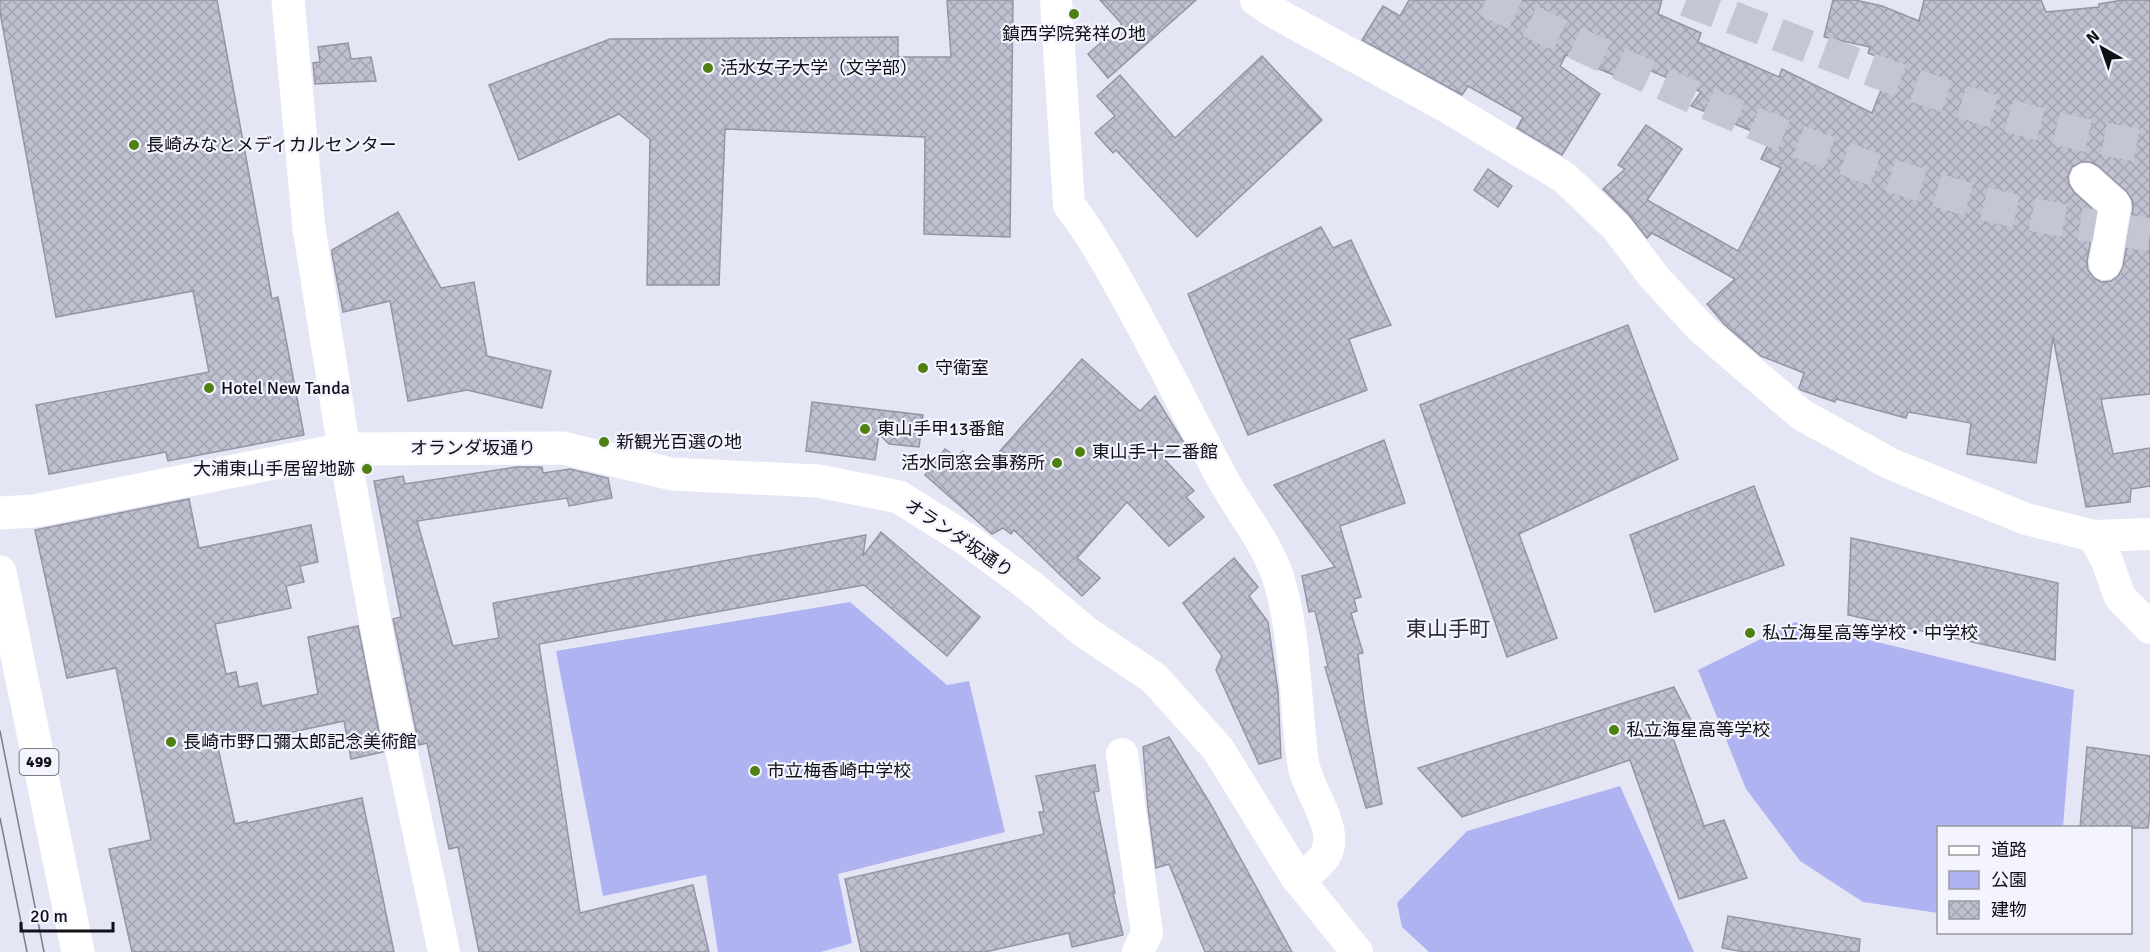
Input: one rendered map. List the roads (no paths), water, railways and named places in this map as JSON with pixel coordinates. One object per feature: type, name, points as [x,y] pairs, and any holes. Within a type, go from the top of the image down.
[{"type":"main road","points":[[288,0],[309,228],[344,449]]},
{"type":"main road","name":"オランダ坂通り","points":[[0,513],[34,511],[344,449],[563,448],[672,474],[818,481],[899,496],[969,541],[1030,586],[1084,632],[1154,678],[1218,749],[1298,879]]},
{"type":"main road","name":"499","points":[[0,572],[78,952]]},
{"type":"street","points":[[1056,0],[1069,205],[1086,226],[1142,323],[1222,478],[1259,536],[1278,577],[1286,613],[1303,765],[1315,799],[1329,828],[1330,848],[1320,862],[1298,879],[1357,952]]},
{"type":"street","points":[[1256,0],[1272,12],[1449,108],[1565,178],[1617,228],[1654,277],[1701,328],[1802,415],[1892,464],[2026,519],[2094,536],[2150,534]]},
{"type":"street","points":[[2086,179],[2115,205],[2104,264]]},
{"type":"street","points":[[344,449],[382,659],[444,952]]},
{"type":"street","points":[[2094,536],[2107,561],[2120,597],[2150,628]]},
{"type":"street","points":[[1122,754],[1148,933],[1138,952]]},
{"type":"tunnel","points":[[1486,0],[1671,87],[1860,165],[1990,205],[2049,218],[2150,235]]},
{"type":"tunnel","points":[[1686,0],[1857,65],[1973,105],[2031,122],[2150,147]]},
{"type":"tram line","points":[[0,731],[44,952]]},
{"type":"tram line","points":[[0,818],[27,952]]},
{"type":"place","name":"鎮西学院発祥の地","points":[[1074,14]]},
{"type":"place","name":"活水女子大学（文学部）","points":[[708,68]]},
{"type":"place","name":"長崎みなとメディカルセンター","points":[[134,145]]},
{"type":"place","name":"守衛室","points":[[923,368]]},
{"type":"place","name":"Hotel New Tanda","points":[[209,388]]},
{"type":"place","name":"東山手甲13番館","points":[[865,429]]},
{"type":"place","name":"新観光百選の地","points":[[604,442]]},
{"type":"place","name":"東山手十二番館","points":[[1080,452]]},
{"type":"place","name":"活水同窓会事務所","points":[[1057,463]]},
{"type":"place","name":"大浦東山手居留地跡","points":[[367,469]]},
{"type":"place","name":"私立海星高等学校・中学校","points":[[1750,633]]},
{"type":"place","name":"私立海星高等学校","points":[[1614,730]]},
{"type":"place","name":"長崎市野口彌太郎記念美術館","points":[[171,742]]},
{"type":"place","name":"市立梅香崎中学校","points":[[755,771]]},
{"type":"district","name":"東山手町","points":[[1448,629]]}]
